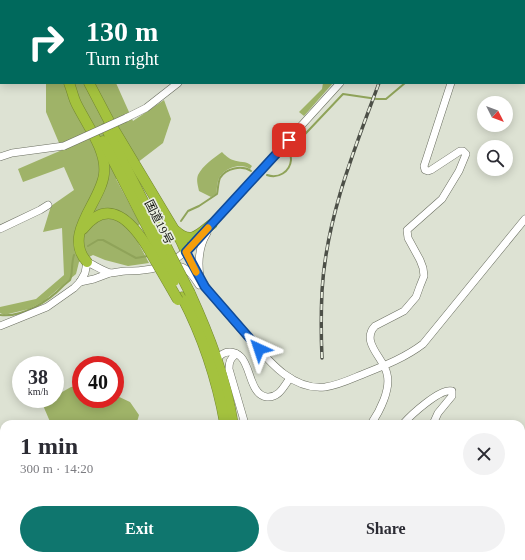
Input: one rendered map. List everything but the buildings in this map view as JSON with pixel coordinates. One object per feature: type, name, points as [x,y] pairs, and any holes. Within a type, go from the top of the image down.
[{"type":"highway","points":[[70,84],[76,102],[102,153],[105,173],[103,181],[87,214],[81,232],[79,244],[81,253],[87,262]]},
{"type":"highway","name":"国道19号","points":[[74,84],[191,313],[205,348],[220,397],[224,420]]},
{"type":"highway","name":"国道19号","points":[[84,84],[156,244]]},
{"type":"highway","points":[[90,84],[112,127],[181,241],[186,252]]},
{"type":"highway","points":[[81,232],[88,223],[98,215],[116,214],[124,218],[156,244],[183,296]]},
{"type":"highway","points":[[173,228],[182,236],[188,238],[197,236],[212,224]]},
{"type":"highway","name":"国道19号","points":[[183,296],[209,337],[226,387],[232,420]]},
{"type":"street","points":[[0,157],[12,153],[64,146],[146,108],[177,84]]},
{"type":"street","points":[[80,282],[110,273],[146,270],[167,265],[186,252],[339,84]]},
{"type":"street","points":[[373,420],[385,394],[388,374],[371,343],[371,330],[375,326],[404,311],[416,297],[424,276],[420,260],[408,238],[407,230],[442,199],[459,171],[466,154],[460,150],[432,170],[425,170],[424,166],[450,84]]},
{"type":"street","points":[[0,229],[48,205]]},
{"type":"street","points":[[186,252],[205,287],[269,360],[298,383],[326,386],[341,383],[384,366],[412,353],[423,344],[525,220]]},
{"type":"street","points":[[200,280],[200,253],[205,237],[212,224]]},
{"type":"street","points":[[0,326],[47,307],[80,282],[85,273],[87,262],[110,273]]},
{"type":"street","points":[[146,270],[156,272],[180,266],[189,272],[199,285],[205,287]]},
{"type":"street","points":[[217,360],[222,354],[225,353],[236,354],[242,358],[256,390],[263,396],[269,397],[282,391],[290,378]]},
{"type":"street","points":[[236,354],[231,358],[229,369],[244,420]]},
{"type":"street","points":[[407,420],[414,412],[438,395],[446,391],[452,391],[452,396],[440,409],[435,420]]},
{"type":"green space","points":[[46,84],[116,84],[133,121],[164,100],[171,119],[163,143],[116,179],[140,224],[132,231],[149,263],[128,266],[93,255],[79,262],[76,274],[44,301],[29,309],[4,315],[0,313],[0,307],[36,299],[64,275],[62,228],[43,232],[51,206],[74,190],[64,167],[23,182],[18,169],[62,150],[46,112]]},
{"type":"green space","points":[[323,84],[332,84],[304,116],[299,112],[322,89]]},
{"type":"green space","points":[[222,152],[227,157],[235,161],[247,163],[252,166],[250,169],[242,166],[233,167],[221,174],[217,184],[216,194],[211,197],[199,191],[197,177],[200,171],[212,159]]},
{"type":"green space","points":[[72,387],[72,408],[124,408],[124,399],[130,402],[139,415],[138,420],[49,420],[44,408],[64,408],[64,391]]},
{"type":"waterway","points":[[267,175],[275,176],[283,174],[286,171],[291,160],[290,150],[343,94],[386,99],[404,84]]},
{"type":"waterway","points":[[181,221],[188,211],[199,206],[217,194],[220,178],[226,172],[234,168],[243,168],[251,171]]},
{"type":"waterway","points":[[88,246],[98,240],[103,240],[136,258],[148,256]]},
{"type":"waterway","points":[[0,315],[17,314],[26,311],[43,303],[57,292],[70,280],[74,255]]},
{"type":"railway","points":[[322,358],[322,291],[329,238],[335,211],[351,159],[379,84]]},
{"type":"slow traffic","points":[[196,272],[190,263],[186,252],[208,228]]},
{"type":"route","points":[[259,349],[205,287],[190,263],[186,252],[289,140]]}]
